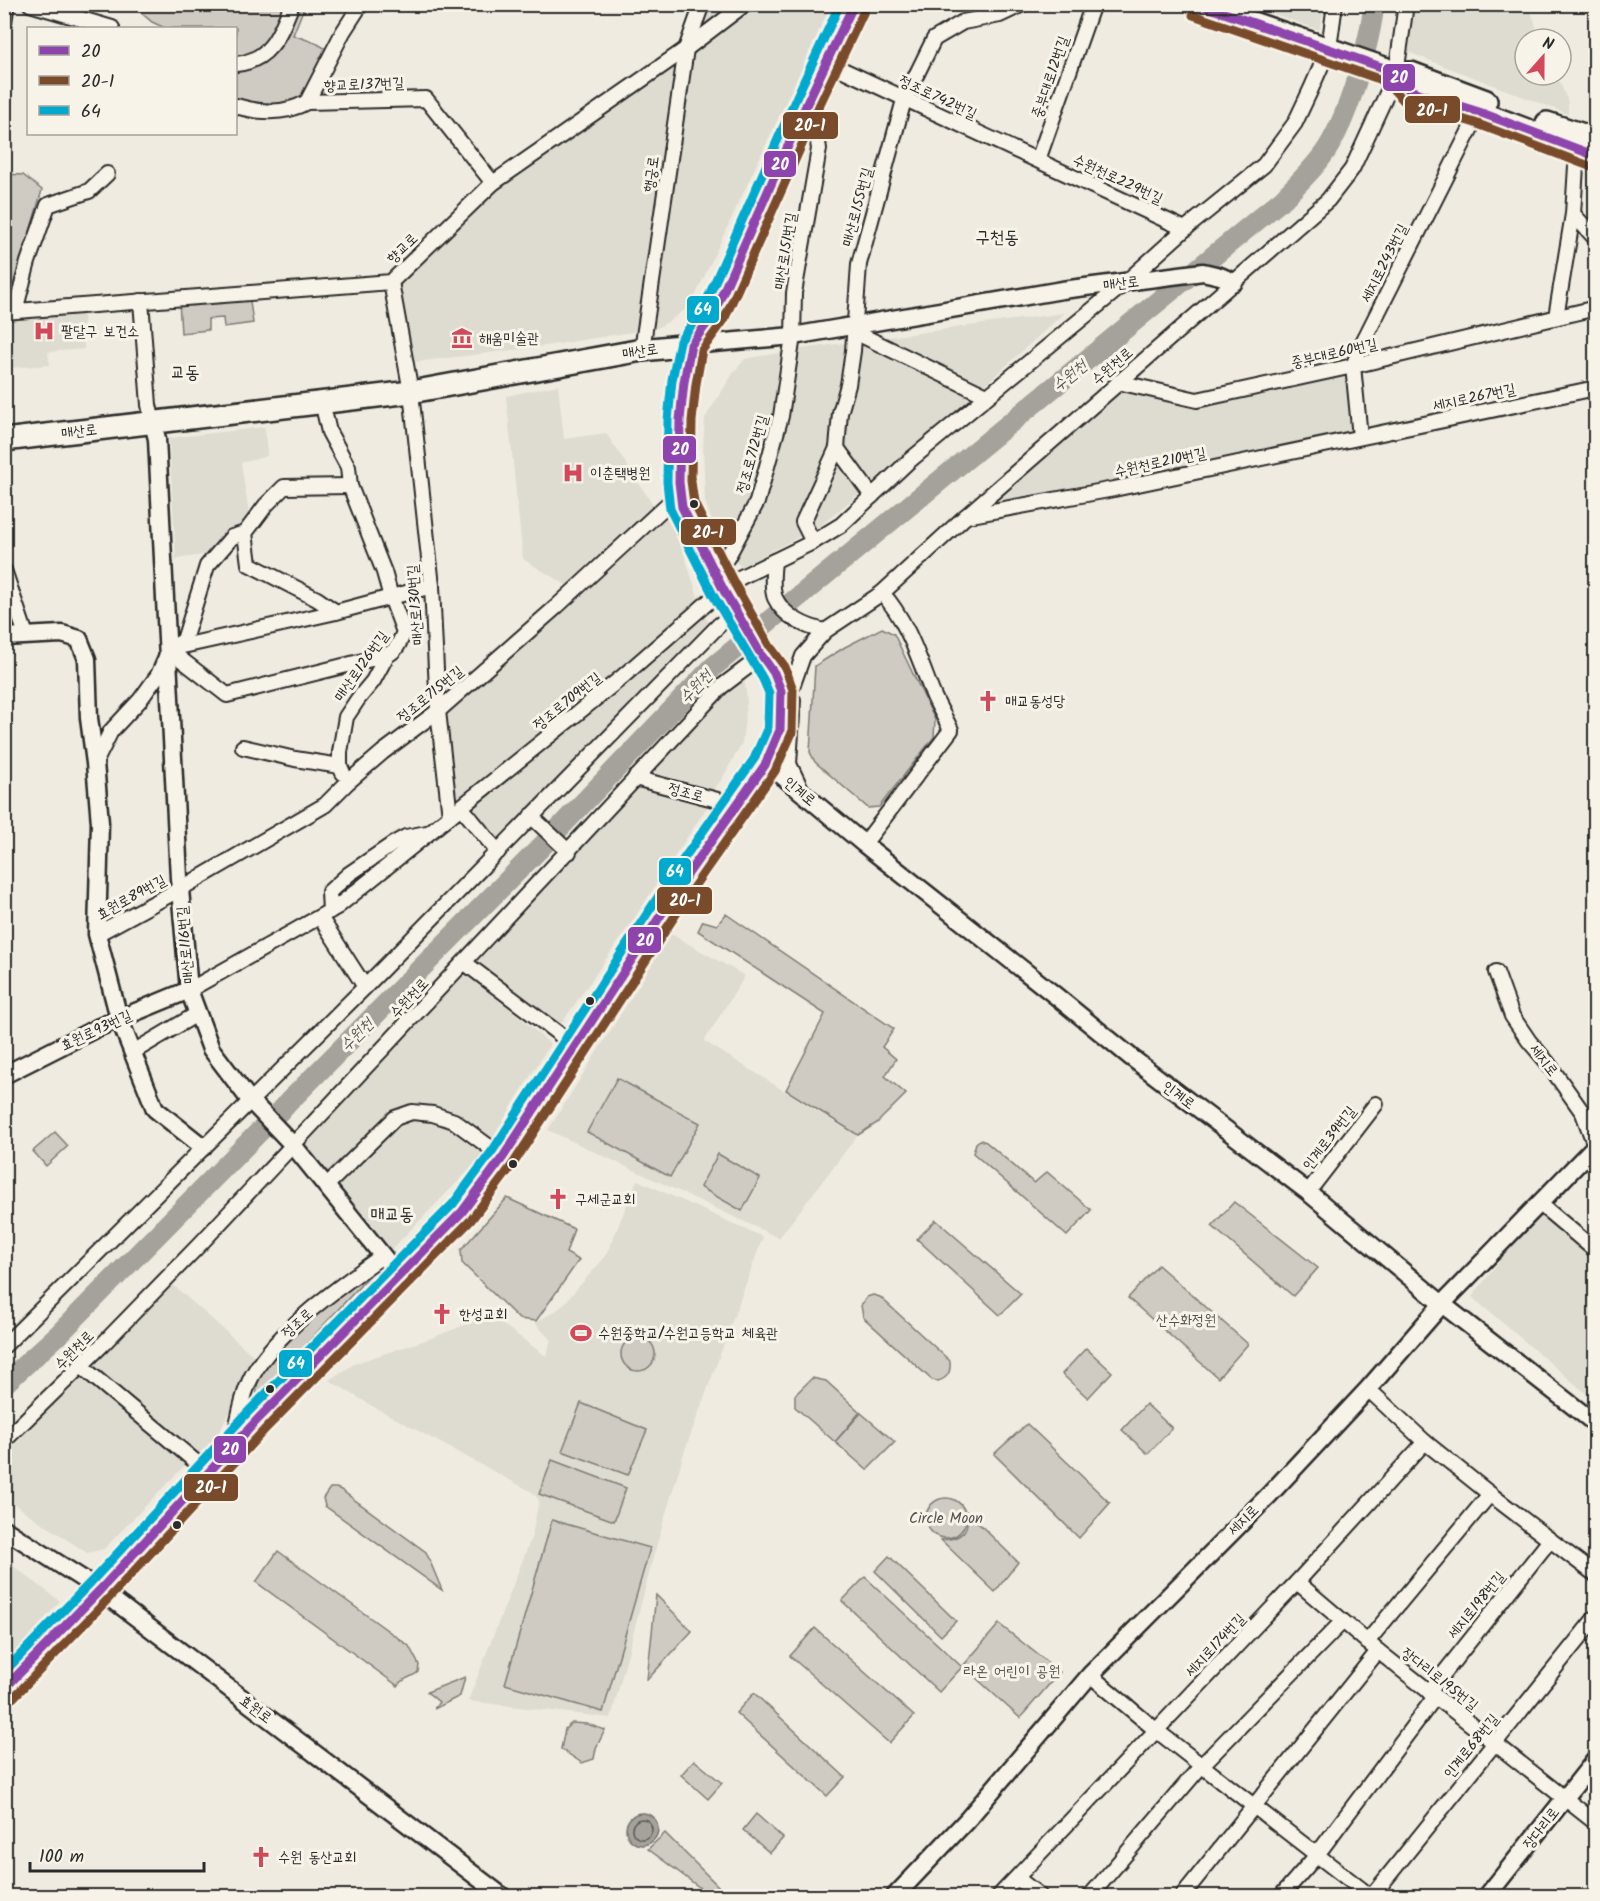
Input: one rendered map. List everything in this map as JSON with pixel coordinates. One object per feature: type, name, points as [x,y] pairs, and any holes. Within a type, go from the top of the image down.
[{"type":"main road","name":"정조로","points":[[691,345],[713,315],[808,101],[854,4]]},
{"type":"main road","points":[[1197,4],[1390,71],[1411,73],[1590,148]]},
{"type":"main road","points":[[1390,71],[1409,90],[1590,148]]},
{"type":"main road","name":"매산로","points":[[4,440],[411,392],[642,350],[691,345]]},
{"type":"street","points":[[4,22],[7,4]]},
{"type":"street","points":[[30,4],[109,27]]},
{"type":"street","points":[[237,64],[249,63],[266,52],[278,39],[292,4]]},
{"type":"street","name":"향교로137번길","points":[[361,4],[343,32],[307,102],[426,99],[493,183]]},
{"type":"street","name":"행궁로","points":[[642,350],[686,49],[702,4]]},
{"type":"street","name":"향교로","points":[[10,312],[391,282],[493,183],[686,49],[745,4]]},
{"type":"street","name":"매산로155번길","points":[[813,542],[803,522],[837,448],[840,413],[854,351],[859,264],[904,100],[934,39],[963,22],[1000,15],[1023,4]]},
{"type":"street","name":"중부대로12번길","points":[[1038,160],[1092,4]]},
{"type":"street","points":[[723,589],[841,525],[909,461],[1129,282],[1185,229],[1264,165],[1296,123],[1332,49],[1335,4]]},
{"type":"street","name":"수원천로","points":[[782,715],[803,656],[825,631],[882,593],[1119,382],[1227,279],[1328,201],[1352,169],[1390,71],[1406,4]]},
{"type":"street","name":"정조로742번길","points":[[826,62],[1038,160]]},
{"type":"street","name":"매산로151번길","points":[[793,336],[794,293],[819,149],[808,101]]},
{"type":"street","points":[[237,106],[250,110],[277,112],[298,107],[307,102]]},
{"type":"street","name":"세지로243번길","points":[[1360,437],[1353,366],[1479,112]]},
{"type":"street","points":[[1556,317],[1573,214],[1590,148]]},
{"type":"street","name":"수원천로229번길","points":[[1038,160],[1185,229]]},
{"type":"street","points":[[10,312],[48,205],[89,191],[107,174]]},
{"type":"street","points":[[1573,214],[1596,239]]},
{"type":"street","name":"매산로","points":[[691,345],[793,336],[1062,290],[1203,272],[1227,279]]},
{"type":"street","name":"매산로130번길","points":[[391,282],[411,392],[432,586],[438,711],[450,816]]},
{"type":"street","points":[[141,301],[149,405],[153,423]]},
{"type":"street","name":"중부대로60번길","points":[[1119,382],[1197,400],[1353,366],[1596,308]]},
{"type":"street","points":[[854,326],[865,337],[987,396]]},
{"type":"street","name":"정조로712번길","points":[[712,567],[727,558],[757,502],[781,416],[793,336]]},
{"type":"street","name":"정조로","points":[[4,1690],[232,1447],[462,1212],[503,1157],[685,878],[765,765],[780,730],[781,692],[774,672],[760,653],[723,589],[682,507],[678,482],[680,420],[691,345]]},
{"type":"street","name":"세지로267번길","points":[[1360,437],[1596,388]]},
{"type":"street","name":"매산로126번길","points":[[322,402],[329,432],[348,466],[350,486],[384,572],[390,597],[404,632],[393,653],[387,655],[373,681],[346,717],[340,766]]},
{"type":"street","name":"매산로116번길","points":[[153,423],[157,439],[180,889],[189,990],[211,1049],[252,1103],[289,1142],[399,1276]]},
{"type":"street","name":"수원천로210번길","points":[[966,516],[1114,489],[1360,437]]},
{"type":"street","points":[[837,448],[872,496]]},
{"type":"street","points":[[336,612],[317,599],[249,564],[245,532],[266,505],[284,487],[350,486]]},
{"type":"street","name":"정조로715번길","points":[[180,889],[325,805],[383,752],[438,711],[586,581],[671,501],[681,497]]},
{"type":"street","name":"매산로116번길","points":[[95,763],[111,731],[140,700],[158,675],[169,650],[184,640],[207,566],[232,537],[245,532]]},
{"type":"street","points":[[774,561],[774,596],[782,607],[791,617],[803,624],[825,631]]},
{"type":"street","points":[[4,570],[26,635]]},
{"type":"street","points":[[169,650],[336,612],[432,586]]},
{"type":"street","name":"정조로709번길","points":[[189,990],[325,914],[621,678],[723,589]]},
{"type":"street","points":[[864,844],[951,730],[933,694],[923,665],[893,605],[882,593]]},
{"type":"street","points":[[4,1346],[203,1147],[252,1103],[531,816],[704,643],[719,625],[738,614]]},
{"type":"street","points":[[4,638],[62,634],[79,639],[87,659],[90,729],[100,823],[97,934],[119,1018],[154,1109],[203,1147]]},
{"type":"street","points":[[169,650],[227,695],[387,655]]},
{"type":"street","name":"수원천로","points":[[4,1441],[81,1366],[289,1142],[465,963],[722,687],[760,653]]},
{"type":"street","points":[[794,683],[789,764],[802,794]]},
{"type":"street","points":[[243,747],[340,766],[347,783]]},
{"type":"street","name":"인계로","points":[[765,765],[1132,1058],[1308,1192],[1442,1304],[1596,1424]]},
{"type":"street","name":"정조로","points":[[635,778],[736,805]]},
{"type":"street","points":[[462,807],[498,852]]},
{"type":"street","points":[[531,816],[569,852]]},
{"type":"street","name":"효원로89번길","points":[[97,934],[180,889]]},
{"type":"street","points":[[325,914],[365,987]]},
{"type":"street","points":[[465,963],[575,1046]]},
{"type":"street","name":"세지로","points":[[895,1896],[968,1819],[1090,1675],[1270,1494],[1368,1389],[1442,1304],[1595,1146],[1583,1113],[1512,1016],[1496,972]]},
{"type":"street","name":"효원로93번길","points":[[4,1075],[119,1018],[189,990]]},
{"type":"street","points":[[133,1052],[197,1014]]},
{"type":"street","name":"인계로39번길","points":[[1308,1192],[1376,1104]]},
{"type":"street","points":[[326,1186],[395,1118],[412,1112],[434,1114],[454,1121],[503,1157]]},
{"type":"street","points":[[1539,1203],[1596,1251]]},
{"type":"street","name":"정조로","points":[[232,1447],[242,1403],[252,1376],[279,1339],[333,1292],[382,1256]]},
{"type":"street","points":[[81,1366],[209,1473]]},
{"type":"street","points":[[1368,1389],[1425,1442],[1596,1575]]},
{"type":"street","points":[[1298,1582],[1425,1442]]},
{"type":"street","points":[[1182,1896],[1254,1808],[1490,1494]]},
{"type":"street","name":"효원로","points":[[4,1529],[100,1590],[502,1896]]},
{"type":"street","name":"세지로198번길","points":[[1432,1694],[1550,1540]]},
{"type":"street","name":"장다리로195번길","points":[[1298,1582],[1342,1622],[1596,1823]]},
{"type":"street","name":"세지로174번길","points":[[999,1896],[1298,1582]]},
{"type":"street","name":"인계로68번길","points":[[1371,1896],[1596,1617]]},
{"type":"street","points":[[1090,1896],[1202,1766],[1342,1622]]},
{"type":"street","points":[[4,1658],[21,1672]]},
{"type":"street","points":[[1090,1675],[1254,1808],[1371,1896]]},
{"type":"street","points":[[1281,1896],[1316,1856],[1432,1694]]},
{"type":"street","name":"장다리로","points":[[1487,1896],[1596,1760]]},
{"type":"street","points":[[1017,1878],[1040,1896]]},
{"type":"shaded area","points":[[706,5],[831,5],[691,305],[657,328],[545,346],[415,362],[398,282],[496,188],[670,63]]},
{"type":"shaded area","points":[[1250,5],[1325,5],[1319,30]]},
{"type":"shaded area","points":[[1411,5],[1529,5],[1536,27],[1513,27],[1513,87],[1562,87],[1568,102],[1568,114],[1408,52]]},
{"type":"shaded area","name":"팔달구 보건소","points":[[83,308],[84,349],[48,352],[50,365],[8,368],[9,385],[5,385],[5,314]]},
{"type":"shaded area","points":[[1064,313],[921,443],[820,526],[742,566],[722,551],[705,501],[703,448],[705,418],[734,372],[745,359],[801,349]]},
{"type":"shaded area","points":[[1349,371],[1356,435],[991,510],[987,501],[1120,386],[1196,404]]},
{"type":"shaded area","name":"이춘택병원","points":[[558,385],[564,439],[606,433],[653,505],[566,585],[523,559],[506,396]]},
{"type":"shaded area","points":[[265,427],[267,456],[241,463],[250,520],[228,534],[210,554],[176,559],[169,438]]},
{"type":"shaded area","points":[[670,511],[699,600],[582,701],[454,802],[442,712]]},
{"type":"shaded area","points":[[704,616],[710,624],[702,640],[499,847],[468,807]]},
{"type":"shaded area","points":[[744,676],[747,701],[742,743],[722,779],[709,796],[643,775],[679,736]]},
{"type":"shaded area","points":[[636,782],[711,801],[559,1027],[471,961]]},
{"type":"shaded area","points":[[671,934],[745,976],[704,1041],[857,1136],[779,1238],[548,1130]]},
{"type":"shaded area","points":[[467,970],[550,1044],[479,1160],[391,1250],[300,1144]]},
{"type":"shaded area","points":[[637,1180],[763,1237],[684,1453],[656,1547],[611,1718],[468,1701],[532,1536],[539,1500],[532,1492],[372,1406],[329,1380],[356,1363],[429,1339],[490,1315],[546,1356],[551,1340],[535,1323],[560,1308],[606,1256]]},
{"type":"shaded area","points":[[1540,1208],[1595,1255],[1595,1401],[1472,1297]]},
{"type":"shaded area","points":[[172,1284],[256,1358],[241,1392],[216,1437],[200,1453],[90,1367]]},
{"type":"shaded area","points":[[81,1371],[185,1465],[104,1549],[87,1553],[5,1498],[5,1456]]},
{"type":"shaded area","points":[[5,1560],[60,1601],[9,1660],[5,1656]]},
{"type":"green space","points":[[141,4],[176,7],[177,4],[305,5],[293,35],[328,50],[298,106],[278,108],[237,100],[237,27],[163,27],[152,22],[139,11]]},
{"type":"green space","points":[[5,174],[23,175],[42,190],[15,284],[5,286]]},
{"type":"green space","points":[[249,294],[253,323],[224,327],[223,318],[208,319],[208,330],[181,333],[179,301]]},
{"type":"green space","points":[[882,628],[894,634],[935,720],[934,737],[879,807],[868,808],[815,762],[810,752],[815,666]]},
{"type":"green space","points":[[726,914],[894,1029],[882,1047],[896,1059],[885,1076],[906,1094],[877,1123],[858,1135],[786,1090],[825,1014],[698,931],[703,921],[717,925]]},
{"type":"green space","points":[[617,1078],[700,1123],[670,1177],[587,1132]]},
{"type":"green space","points":[[55,1132],[68,1146],[46,1166],[33,1151]]},
{"type":"green space","points":[[980,1140],[986,1142],[1034,1183],[1047,1172],[1091,1210],[1067,1236],[973,1153],[976,1143]]},
{"type":"green space","points":[[718,1154],[760,1178],[742,1211],[700,1187]]},
{"type":"green space","points":[[507,1198],[574,1229],[566,1253],[579,1260],[536,1321],[519,1319],[462,1263],[461,1250]]},
{"type":"green space","points":[[1234,1202],[1318,1268],[1293,1296],[1212,1226]]},
{"type":"green space","points":[[936,1220],[1021,1294],[1000,1315],[917,1239]]},
{"type":"green space","name":"산수화정원","points":[[1158,1265],[1248,1344],[1218,1378],[1128,1298]]},
{"type":"green space","points":[[364,1273],[370,1275],[257,1397],[260,1373],[281,1344]]},
{"type":"green space","points":[[873,1295],[880,1297],[950,1361],[949,1371],[944,1378],[938,1381],[932,1380],[863,1317],[861,1305],[867,1297]]},
{"type":"green space","points":[[638,1337],[650,1342],[655,1354],[650,1366],[638,1371],[626,1366],[621,1354],[626,1342]]},
{"type":"green space","points":[[1086,1348],[1112,1372],[1088,1398],[1062,1374]]},
{"type":"green space","points":[[812,1378],[826,1381],[860,1412],[835,1442],[795,1407],[795,1395]]},
{"type":"green space","points":[[581,1403],[647,1430],[628,1475],[562,1451]]},
{"type":"green space","points":[[1146,1404],[1172,1428],[1148,1454],[1122,1430]]},
{"type":"green space","points":[[861,1413],[895,1442],[867,1470],[835,1442]]},
{"type":"green space","points":[[1027,1424],[1110,1503],[1079,1538],[994,1454]]},
{"type":"green space","points":[[552,1460],[626,1488],[614,1521],[539,1494]]},
{"type":"green space","points":[[330,1488],[341,1490],[426,1552],[442,1590],[325,1506],[323,1498]]},
{"type":"green space","name":"Circle Moon","points":[[946,1498],[960,1504],[966,1518],[960,1532],[946,1538],[932,1532],[926,1518],[932,1504]]},
{"type":"green space","points":[[967,1512],[1018,1562],[995,1592],[941,1540],[954,1538],[962,1533],[967,1525]]},
{"type":"green space","points":[[552,1520],[650,1548],[603,1712],[505,1684]]},
{"type":"green space","points":[[278,1551],[409,1646],[419,1665],[418,1672],[398,1686],[256,1582]]},
{"type":"green space","points":[[889,1556],[956,1621],[941,1636],[875,1571]]},
{"type":"green space","points":[[865,1577],[962,1667],[939,1692],[842,1601]]},
{"type":"green space","points":[[656,1595],[692,1631],[647,1680]]},
{"type":"green space","name":"라온 어린이 공원","points":[[999,1624],[1060,1672],[1020,1718],[963,1666]]},
{"type":"green space","points":[[815,1628],[914,1716],[889,1743],[790,1656]]},
{"type":"green space","points":[[465,1677],[460,1696],[434,1709],[439,1702],[427,1692]]},
{"type":"green space","points":[[754,1693],[845,1777],[827,1796],[736,1713]]},
{"type":"green space","points":[[572,1723],[587,1724],[605,1730],[596,1748],[594,1759],[582,1763],[561,1749],[565,1729]]},
{"type":"green space","points":[[694,1760],[722,1783],[708,1799],[681,1775]]},
{"type":"green space","points":[[756,1814],[783,1838],[770,1853],[743,1830]]},
{"type":"green space","points":[[665,1833],[728,1896],[711,1896],[648,1849]]},
{"type":"water","points":[[642,1813],[654,1817],[658,1829],[654,1841],[642,1845],[630,1841],[626,1829],[630,1817]]},
{"type":"waterway","name":"수원천","points":[[4,1384],[59,1334],[545,843],[713,667],[1284,198],[1319,160],[1337,132],[1358,77],[1374,4]]},
{"type":"transit line","name":"64","points":[[4,1672],[91,1582],[249,1411],[453,1204],[493,1150],[675,871],[754,759],[768,727],[769,693],[713,595],[670,509],[667,482],[668,420],[672,380],[680,341],[703,309],[840,4]]},
{"type":"transit line","name":"20","points":[[759,651],[723,589],[682,507],[679,482],[680,420],[684,382],[691,345],[713,315],[808,101],[854,4]]},
{"type":"transit line","name":"20","points":[[1198,4],[1384,68],[1396,74],[1409,90],[1479,112],[1596,156]]},
{"type":"transit line","name":"20-1","points":[[769,645],[734,583],[694,503],[691,481],[692,421],[696,384],[702,350],[724,320],[819,106],[865,9]]},
{"type":"transit line","name":"20-1","points":[[1193,15],[1379,79],[1388,84],[1404,101],[1475,123],[1592,167]]},
{"type":"transit line","name":"20-1","points":[[13,1698],[267,1427],[471,1220],[513,1164],[695,885],[775,771],[792,733],[793,690],[785,667],[772,649]]},
{"type":"transit line","name":"20","points":[[4,1689],[100,1590],[258,1419],[462,1212],[503,1157],[685,878],[765,765],[780,730],[781,691],[774,673],[762,656]]},
{"type":"place","name":"팔달구 보건소","points":[[44,331]]},
{"type":"place","name":"해움미술관","points":[[462,338]]},
{"type":"place","name":"이춘택병원","points":[[573,473]]},
{"type":"place","name":"매교동성당","points":[[988,701]]},
{"type":"place","name":"구세군교회","points":[[558,1199]]},
{"type":"place","name":"한성교회","points":[[442,1314]]},
{"type":"place","name":"수원중학교/수원고등학교 체육관","points":[[581,1333]]},
{"type":"place","name":"수원 동산교회","points":[[261,1857]]},
{"type":"district","name":"구천동","points":[[997,237]]},
{"type":"district","name":"교동","points":[[185,372]]},
{"type":"district","name":"매교동","points":[[392,1214]]}]
